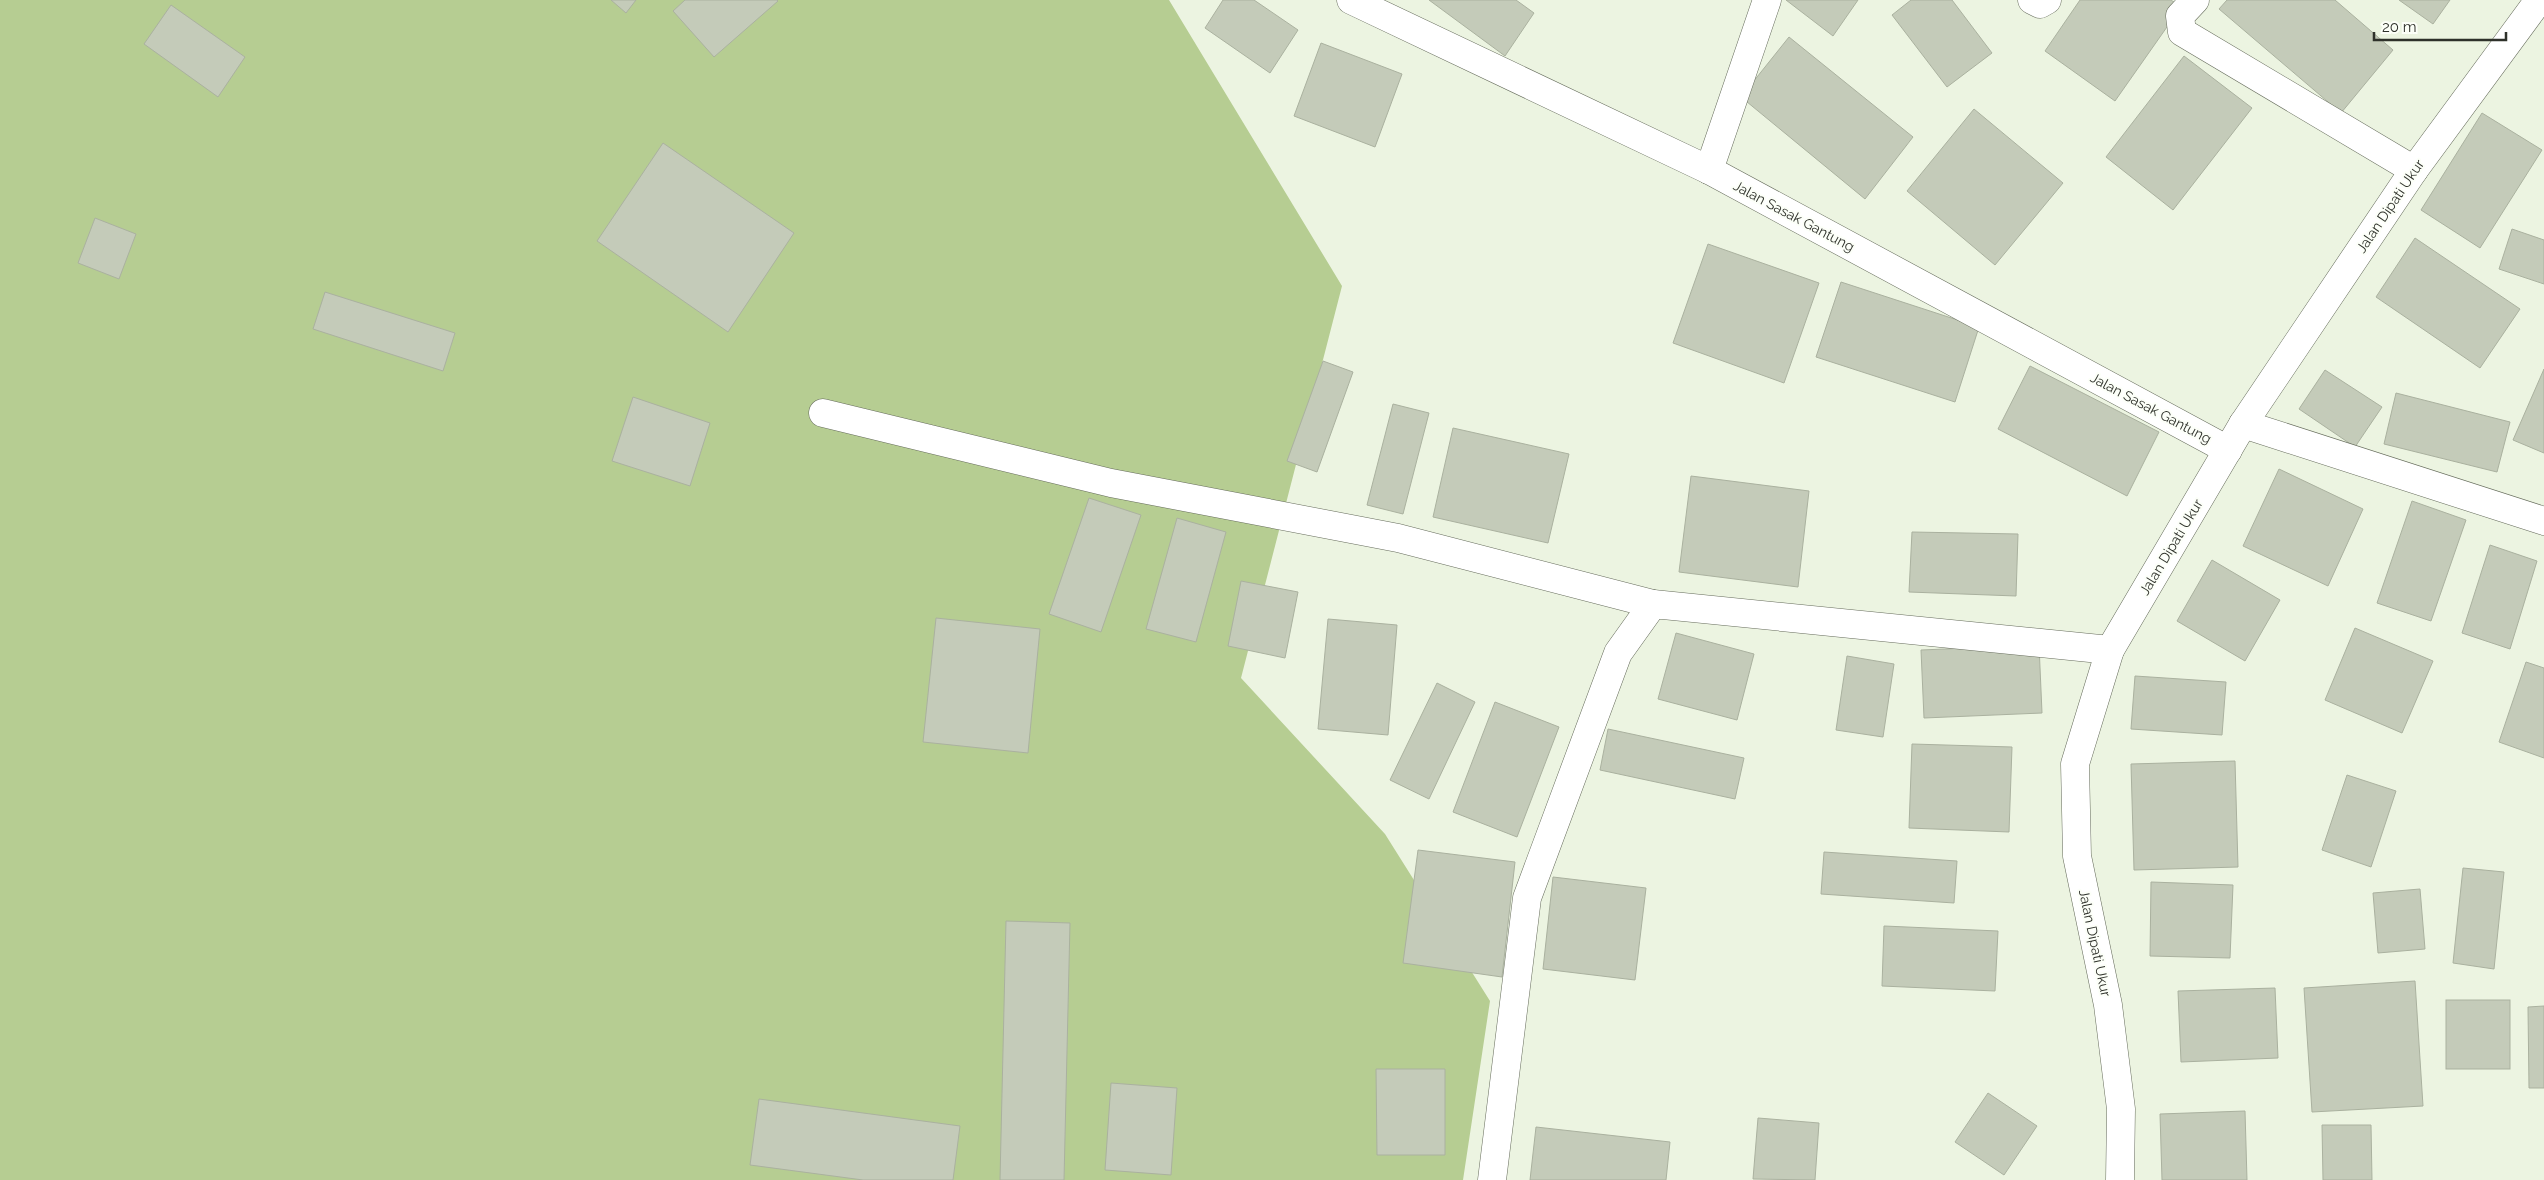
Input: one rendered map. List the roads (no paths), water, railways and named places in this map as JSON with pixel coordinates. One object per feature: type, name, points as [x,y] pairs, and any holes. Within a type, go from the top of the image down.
[{"type":"street","name":"Jalan Sasak Gantung","points":[[1351,0],[1709,170],[2228,450]]},
{"type":"street","points":[[1709,170],[1768,0]]},
{"type":"street","points":[[2032,0],[2040,4],[2047,0]]},
{"type":"street","points":[[2195,0],[2180,16],[2182,32],[2414,170]]},
{"type":"street","name":"Jalan Dipati Ukur","points":[[2120,1180],[2121,1109],[2108,1005],[2077,856],[2075,764],[2110,650],[2244,424],[2414,170],[2539,0]]},
{"type":"street","points":[[823,413],[1111,483],[1398,538],[1653,604],[2110,650]]},
{"type":"street","points":[[2244,424],[2544,521]]},
{"type":"street","points":[[1492,1180],[1527,898],[1618,653],[1653,604]]}]
